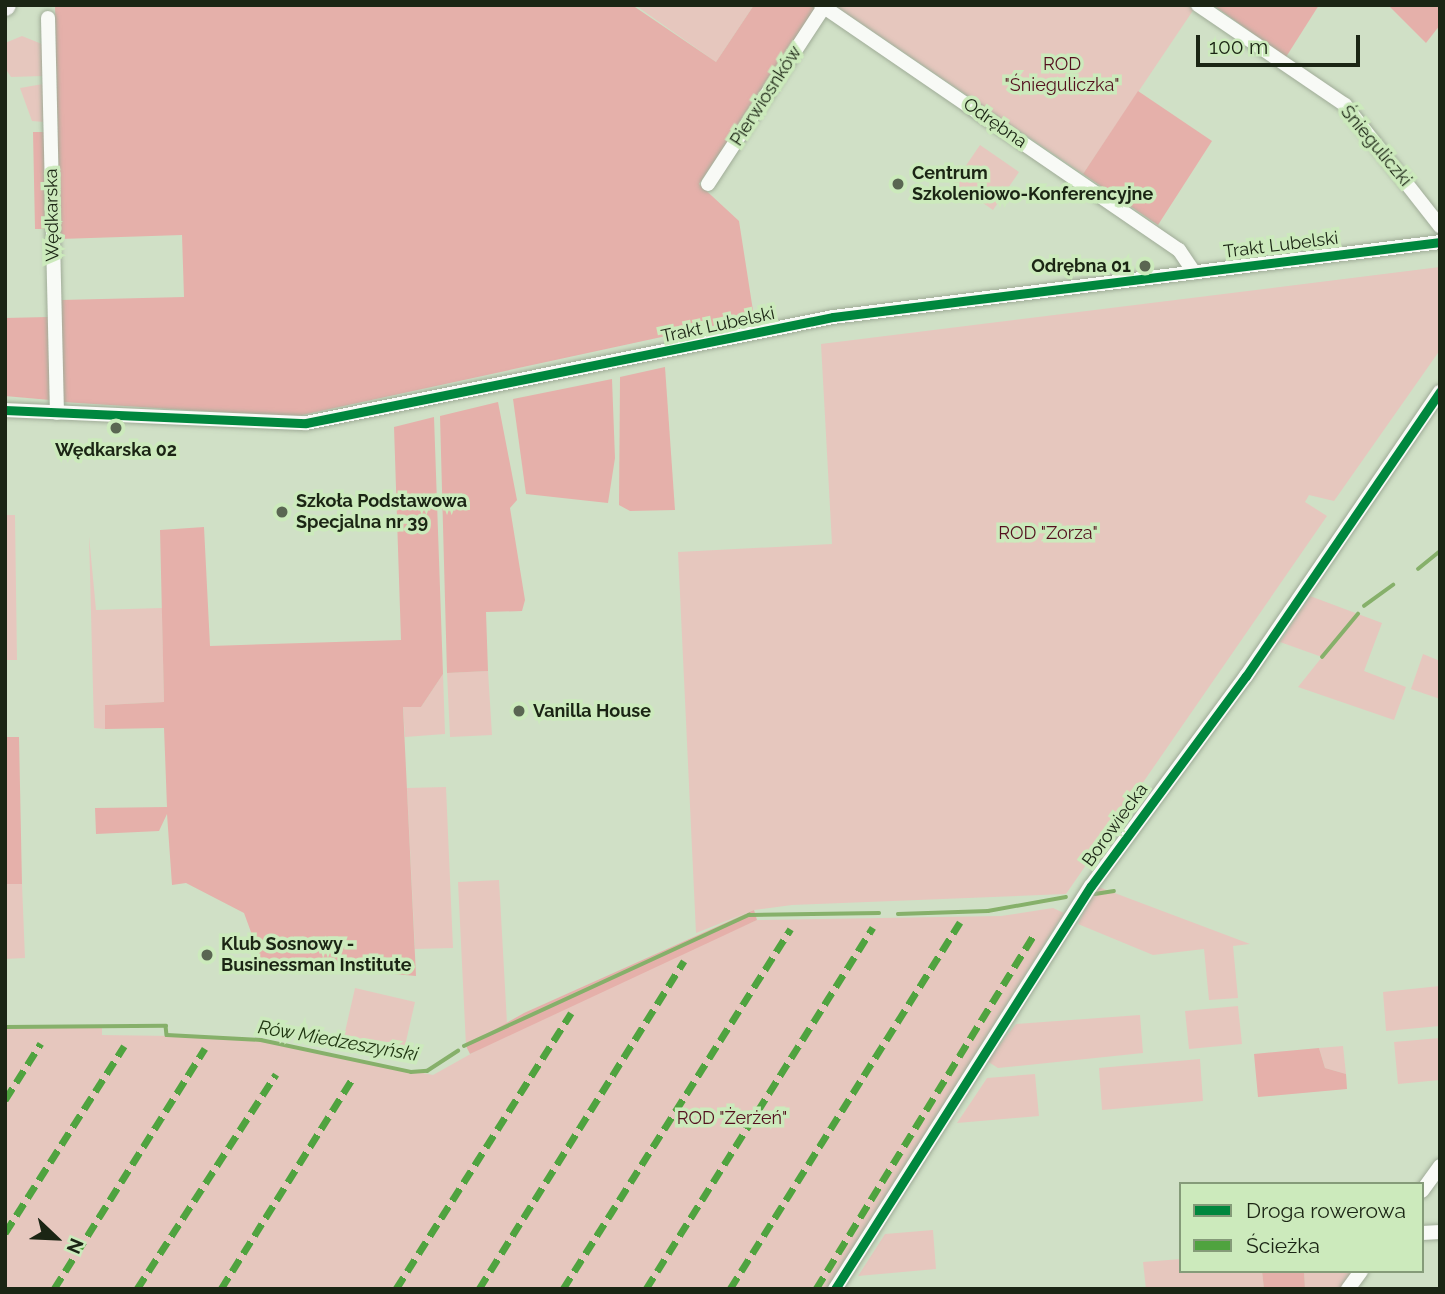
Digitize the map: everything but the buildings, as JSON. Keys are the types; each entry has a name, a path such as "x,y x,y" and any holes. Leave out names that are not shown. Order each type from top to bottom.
{"street":[{"name":"Śnieguliczki","path":"1198,5 1345,105 1440,226"},
{"name":"Pierwiosnków","path":"708,184 823,6"},
{"name":"Odrębna","path":"823,6 1179,250 1194,272"},
{"name":"Wędkarska","path":"48,18 57,413"},
{"name":"Trakt Lubelski","path":"5,410 306,423 833,317 1440,242"},
{"name":"Borowiecka","path":"835,1289 1091,886 1246,676 1440,393"},
{"path":"1424,1188 1440,1166"},
{"path":"1348,1289 1360,1273"}],"green space":[{"path":"635,5 754,5 716,62"},
{"name":"ROD \"Śnieguliczka\"","path":"834,5 1188,5 1194,9 1083,174"},
{"path":"22,36 42,44 43,76 11,77 5,68 5,43"},
{"path":"43,84 44,122 32,121 20,88"},
{"path":"980,145 1019,172 993,210 954,183"},
{"name":"ROD \"Zorza\"","path":"1440,267 1440,350 1334,501 1309,495 1305,502 1327,516 1066,894 792,905 754,910 696,933 678,552 832,544 821,344"},
{"path":"5,515 15,515 17,660 5,660"},
{"path":"89,536 96,610 162,608 164,702 105,705 105,729 94,728"},
{"path":"1310,596 1382,623 1364,671 1406,687 1394,720 1298,687 1322,657 1280,642"},
{"path":"1423,654 1440,661 1440,699 1411,689"},
{"path":"488,671 492,735 450,737 447,673"},
{"path":"443,674 445,734 405,737 403,706 421,707"},
{"path":"446,787 453,948 415,949 407,788"},
{"path":"499,880 507,1023 466,1046 458,882"},
{"path":"5,884 22,884 25,958 5,959"},
{"path":"1096,886 1250,944 1233,946 1238,998 1209,1000 1204,949 1153,955 1078,924"},
{"name":"ROD \"Żerżeń\"","path":"1053,908 1064,913 828,1289 5,1289 5,1027 102,1026 102,1035 243,1037 433,1075 526,1023 757,920 1001,916"},
{"path":"1440,986 1440,1026 1386,1031 1383,992"},
{"path":"355,988 415,1002 402,1059 342,1045"},
{"path":"1238,1006 1242,1044 1189,1049 1185,1011"},
{"path":"1140,1015 1143,1053 998,1068 987,1061 1016,1024"},
{"path":"1440,1038 1440,1080 1398,1084 1394,1042"},
{"path":"1343,1046 1346,1074 1325,1068 1319,1048"},
{"path":"1200,1059 1203,1101 1102,1110 1099,1068"},
{"path":"1035,1074 1039,1116 957,1123 987,1078"},
{"path":"933,1230 936,1269 858,1276 885,1234"},
{"path":"1179,1259 1179,1273 1262,1273 1264,1289 1146,1289 1143,1262"},
{"path":"1304,1273 1355,1273 1343,1289 1305,1289"}],"shaded area":[{"path":"55,5 632,5 716,62 754,5 811,5 816,9 699,184 739,221 754,317 293,417 63,402 61,300 184,297 182,235 60,239"},
{"path":"1213,5 1319,5 1286,57"},
{"path":"1388,5 1440,5 1440,25 1426,43"},
{"path":"1138,91 1212,141 1158,225 1083,174"},
{"path":"33,132 44,132 46,229 35,229"},
{"path":"48,317 50,400 5,396 5,318"},
{"path":"665,367 675,510 630,511 619,505 620,377"},
{"path":"612,379 615,458 608,503 526,494 513,399"},
{"path":"498,402 517,500 510,508 525,600 522,611 486,612 488,671 447,673 440,416"},
{"path":"434,417 443,674 421,707 403,707 416,976 262,962 244,913 186,883 172,885 167,814 159,831 96,834 95,808 167,807 164,728 105,729 105,705 164,702 160,530 204,527 210,646 401,640 394,427"},
{"path":"5,737 19,737 22,884 5,884"},
{"path":"754,910 757,920 470,1054 466,1046 524,1013"},
{"path":"1319,1048 1325,1068 1346,1074 1347,1089 1258,1097 1254,1054"},
{"path":"1262,1273 1304,1273 1305,1289 1264,1289"}],"waterway":[{"name":"Rów Miedzeszyński","path":"1418,569 1440,551"},
{"name":"Rów Miedzeszyński","path":"1364,606 1393,585"},
{"name":"Rów Miedzeszyński","path":"1322,657 1358,614"},
{"name":"Rów Miedzeszyński","path":"1095,894 1114,891"},
{"name":"Rów Miedzeszyński","path":"898,914 988,911 1066,897"},
{"name":"Rów Miedzeszyński","path":"464,1046 749,915 879,913"},
{"name":"Rów Miedzeszyński","path":"5,1027 166,1026 167,1035 261,1040 411,1072 427,1071 458,1051"}],"marked path":[{"path":"730,1289 960,922"},
{"path":"646,1289 873,927"},
{"path":"563,1289 791,929"},
{"path":"816,1289 1034,934"},
{"path":"479,1289 684,961"},
{"path":"396,1289 571,1013"},
{"path":"5,1100 41,1043"},
{"path":"5,1233 124,1046"},
{"path":"54,1289 205,1048"},
{"path":"137,1289 276,1074"},
{"path":"221,1289 352,1079"}],"cycle path":[{"path":"5,410 306,423 833,317 1440,242"},
{"path":"835,1289 1091,886 1246,676 1440,392"}],"place":[{"name":"Centrum Szkoleniowo-Konferencyjne","path":"898,184"},
{"name":"Odrębna 01","path":"1145,266"},
{"name":"Wędkarska 02","path":"116,428"},
{"name":"Szkoła Podstawowa Specjalna nr 39","path":"282,512"},
{"name":"Vanilla House","path":"519,711"},
{"name":"Klub Sosnowy - Businessman Institute","path":"207,955"}]}
